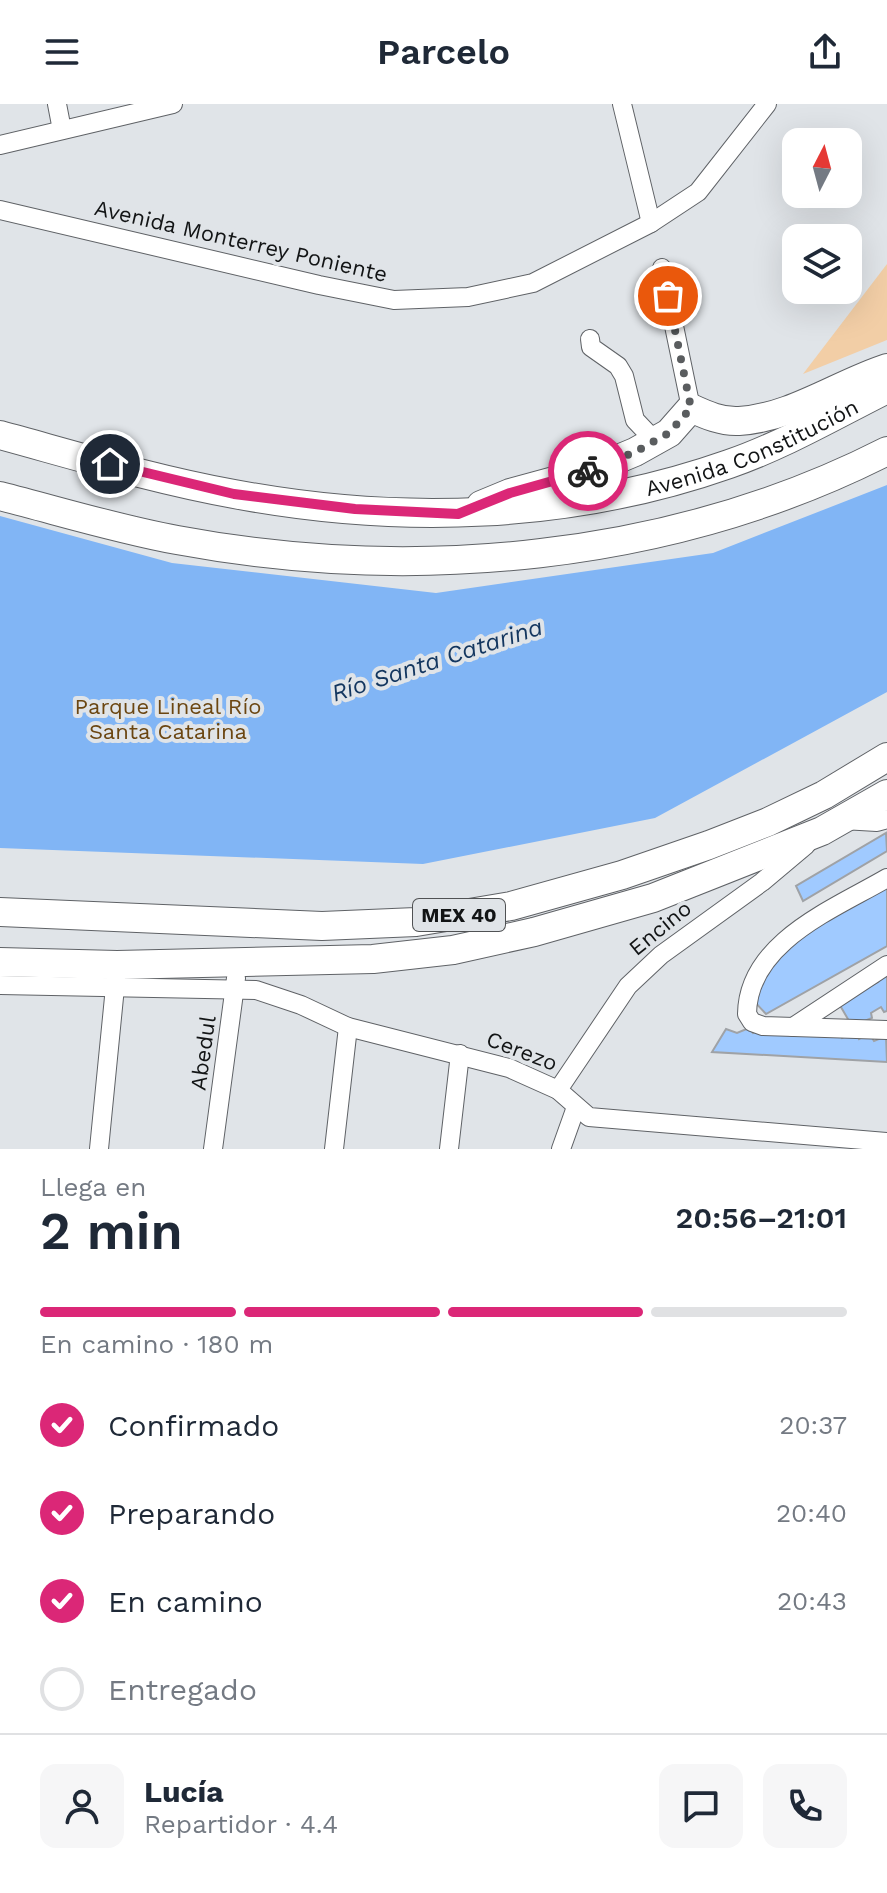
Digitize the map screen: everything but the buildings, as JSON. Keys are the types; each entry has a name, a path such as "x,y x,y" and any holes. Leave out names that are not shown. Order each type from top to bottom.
{"highway":[{"path":"458,514 510,493 587,472 635,452 669,433 691,408 715,418 737,422 765,417 887,368"},
{"name":"Avenida Constitución","path":"2,437 234,494 355,509 458,514 521,511 573,503 688,477 778,444 887,389"},
{"path":"0,496 175,540 271,554 345,561 455,560 566,550 674,528 780,496 887,451"},
{"name":"MEX 40","path":"0,912 322,926 416,922 497,908 622,875 709,845 768,822 824,795 887,757"},
{"name":"MEX 40","path":"0,962 116,975 237,976 416,955 492,942 653,898 831,826 887,794"}],"street":[{"path":"57,104 62,130"},
{"path":"0,145 173,104"},
{"path":"622,104 651,223"},
{"name":"Avenida Monterrey Poniente","path":"0,210 394,300 468,297 533,283 651,223 698,192 767,104"},
{"path":"662,268 691,408"},
{"path":"590,339 591,347 618,366 624,376 635,420 655,441"},
{"path":"831,826 887,819"},
{"name":"Encino","path":"558,1090 628,986 661,955 762,882 831,826"},
{"path":"882,1027 763,1026 752,1022 747,1014 749,995 763,965 778,944 887,878"},
{"path":"793,1027 887,965"},
{"path":"0,985 116,975 99,1149"},
{"name":"Cerezo","path":"237,976 256,990 273,994 348,1027 509,1068 558,1090 589,1117 606,1121 887,1142"},
{"name":"Abedul","path":"213,1149 237,976"},
{"path":"334,1149 348,1027"},
{"path":"449,1149 460,1054"},
{"path":"561,1149 576,1107"}],"shaded area":[{"path":"887,264 887,340 803,374 856,304 862,304 862,297"}],"water":[{"name":"Río Santa Catarina","path":"887,485 887,692 655,818 423,864 0,848 0,516 172,563 436,593 713,553"}],"way so far":[{"path":"588,471 635,452 669,433 691,408 668,296"}],"route":[{"path":"110,464 234,494 355,509 458,514 510,493 588,471"}],"park label":[{"name":"Parque Lineal Río Santa Catarina","path":"168,718"}]}
